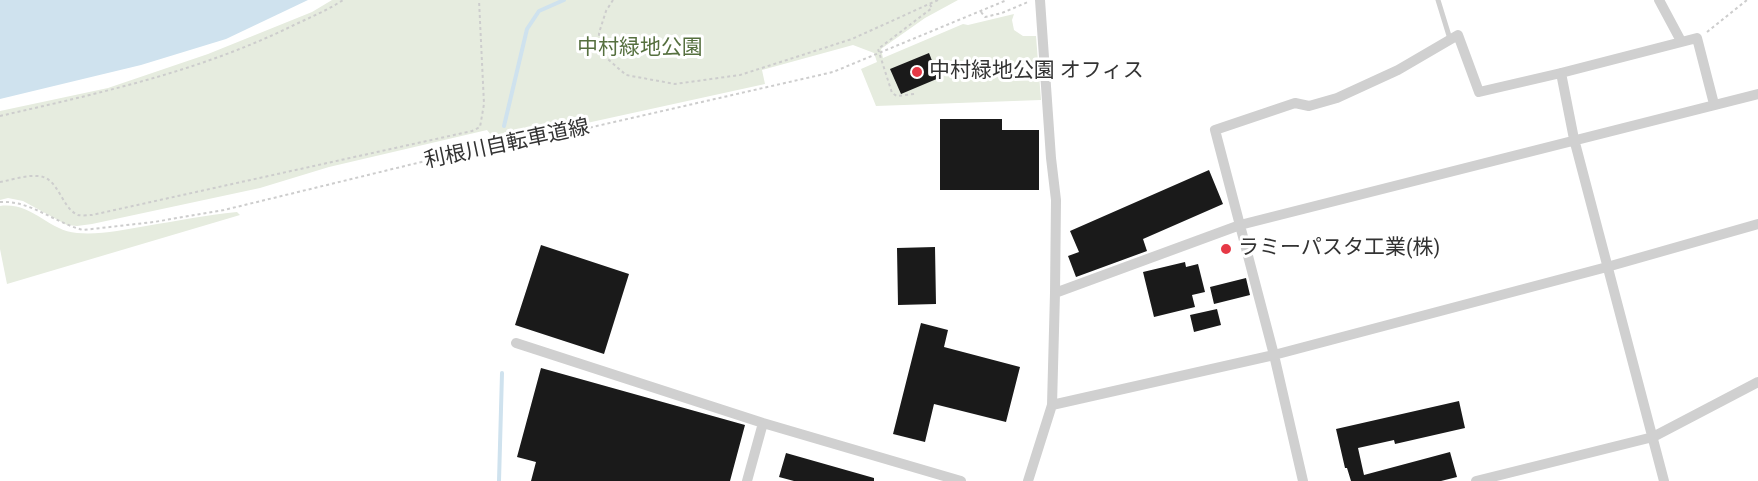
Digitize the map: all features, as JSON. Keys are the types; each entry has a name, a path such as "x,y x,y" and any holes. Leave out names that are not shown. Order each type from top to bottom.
{"street":[{"path":"1028,481 1052,405 1055,293 1056,200 1040,0"},
{"path":"1659,0 1681,41"},
{"path":"1304,481 1215,130 1294,103 1308,106 1336,98 1398,70 1458,35 1479,92 1681,41 1698,39 1714,104"},
{"path":"1561,73 1574,139 1664,481"},
{"path":"1055,293 1239,225 1758,94"},
{"path":"1052,405 1274,356 1758,224"},
{"path":"516,343 763,423 961,481"},
{"path":"1480,481 1653,436 1758,382"},
{"path":"747,481 763,423"}],"lane":[{"path":"1438,0 1450,39"}],"path":[{"path":"0,116 114,90 206,62 269,38 343,0"},
{"path":"0,183 40,175 51,181 71,210 79,215 92,215 480,127 484,104 479,0"},
{"path":"613,0 606,11 598,33 598,45 602,54 626,75 675,84 740,75 852,39 938,0"},
{"name":"利根川自転車道線","path":"0,202 25,206 73,228 83,230 225,210 469,151 710,102 833,72 1007,0"},
{"path":"981,12 985,17 1002,13 1033,0"},
{"path":"1698,39 1747,0"},
{"path":"914,94 897,96 892,93 878,49 932,8 929,3"}],"green space":[{"name":"中村緑地公園","path":"332,0 958,0 925,18 881,49 883,58 963,24 968,25 1014,14 1012,20 1014,30 1023,36 1036,36 1041,100 876,106 861,69 877,62 874,53 853,45 762,70 765,84 564,128 495,140 487,130 329,167 260,188 92,224 67,225 23,201 8,198 0,200 0,111 108,88 208,54 312,12"},
{"path":"0,206 22,208 57,227 77,233 112,232 225,213 237,212 240,215 7,284 0,249"}],"water":[{"path":"0,0 308,0 226,39 141,65 0,99"}],"building":[{"path":"929,53 939,78 901,94 890,69"},
{"path":"940,119 1002,119 1002,130 1039,130 1039,190 940,190"},
{"path":"1209,170 1223,204 1143,239 1147,251 1076,277 1068,256 1079,252 1070,231"},
{"path":"541,245 629,274 604,354 515,325"},
{"path":"935,247 936,304 898,305 897,248"},
{"path":"1185,262 1186,267 1198,264 1205,292 1192,295 1195,307 1154,317 1143,272"},
{"path":"1246,278 1250,295 1214,304 1210,287"},
{"path":"1217,309 1221,325 1194,332 1190,315"},
{"path":"921,323 948,330 944,347 1020,367 1006,422 934,404 925,442 893,434"},
{"path":"541,368 745,425 730,481 531,481 536,462 517,457"},
{"path":"1459,401 1465,428 1395,444 1394,440 1358,448 1364,475 1450,452 1457,477 1441,481 1351,481 1347,468 1345,468 1336,429"},
{"path":"786,453 874,478 874,481 794,481 779,477"}],"waterway":[{"path":"504,126 527,29 539,11 564,0"},
{"path":"499,481 502,373"}],"place":[{"name":"中村緑地公園 オフィス","path":"917,72"},
{"name":"ラミーパスタ工業(株)","path":"1226,249"}]}
